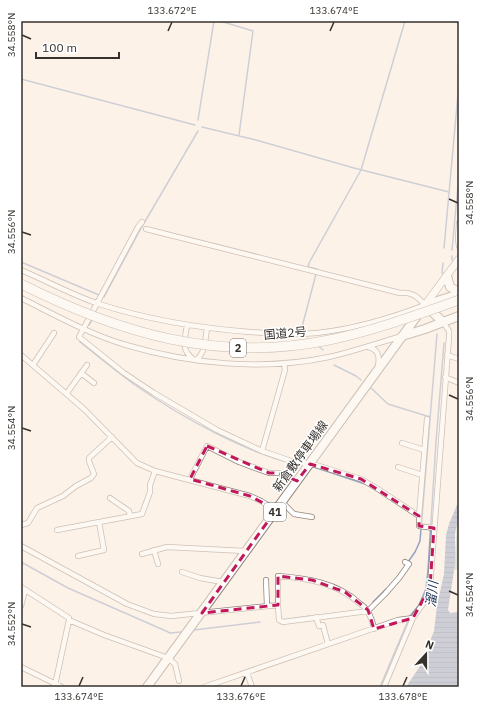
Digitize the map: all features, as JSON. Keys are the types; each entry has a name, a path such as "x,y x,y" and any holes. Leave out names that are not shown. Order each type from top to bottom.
{"highway":[{"name":"国道2号","path":"21,284 88,315 143,334 189,343 236,348 288,346 328,340 371,330 459,300"}],"main road":[{"path":"447,276 450,287 459,293"},
{"path":"443,322 425,305 459,293"},
{"name":"新倉敷停車場線","path":"147,687 425,305"},
{"path":"402,336 459,316"}],"street":[{"path":"142,222 79,337 124,373 160,397 217,430 262,451 291,462 310,464 370,483 419,518"},
{"path":"459,223 459,246"},
{"path":"146,229 400,293 408,292 416,295 425,305"},
{"path":"22,271 97,303 144,318 207,328 283,334 317,333 358,325 425,305 459,259"},
{"path":"21,298 84,329 126,345 194,360 235,363 284,363 329,357 402,336"},
{"path":"384,687 413,618 425,601 430,587 427,527 447,355 448,331 443,322"},
{"path":"187,325 184,350 186,354 194,360"},
{"path":"194,360 201,356 204,351 207,328"},
{"path":"33,365 54,333"},
{"path":"366,347 370,347 379,354 380,359 377,369"},
{"path":"21,355 67,393 137,463 156,470 250,496 276,510"},
{"path":"447,355 459,359"},
{"path":"262,451 286,370 284,363"},
{"path":"67,393 87,365"},
{"path":"81,373 94,382"},
{"path":"445,377 459,383"},
{"path":"427,419 419,526 427,527"},
{"path":"21,526 28,523 37,508 63,496 69,490 90,478 94,474 89,458 112,437"},
{"path":"402,443 424,450"},
{"path":"190,479 207,446 239,462 269,473 279,473 297,481"},
{"path":"398,467 422,475"},
{"path":"57,530 142,514 156,470"},
{"path":"110,498 129,511 130,516"},
{"path":"282,502 294,514 312,518"},
{"path":"78,556 104,550 98,522"},
{"path":"21,546 127,604 154,614 171,616 278,605"},
{"path":"142,554 167,547 245,551"},
{"path":"154,550 158,564"},
{"path":"374,629 367,610 345,592 312,580 278,576 279,620 283,622 367,610 385,594 399,578 406,563"},
{"path":"182,572 200,578 223,582"},
{"path":"266,580 267,606"},
{"path":"21,606 23,588 69,618 69,620 104,635 168,658 174,664 179,681"},
{"path":"316,617 319,626 323,625 328,644"},
{"path":"204,687 398,620 413,618"},
{"path":"54,686 69,620"},
{"path":"21,667 54,686 62,687"},
{"path":"247,673 252,687"}],"highlighted area":[{"path":"207,446 269,473 279,473 297,481 310,464 361,479 419,516 419,526 434,528 430,587 413,618 374,629 368,610 345,592 312,580 278,576 278,605 202,613 276,510 250,496 190,479"}],"green space":[{"path":"459,518 459,569 454,570 457,523"}],"water":[{"path":"459,500 459,518 455,533 455,564 448,610 450,613 459,612 459,687 406,687 420,666 434,631 437,605 444,574 446,535"}],"waterway":[{"path":"198,120 214,21"},
{"path":"220,21 253,31 239,135"},
{"path":"317,270 308,267 309,263 361,170 405,21"},
{"path":"451,21 459,23"},
{"path":"444,248 458,94 459,50"},
{"path":"21,79 195,125"},
{"path":"202,127 449,192"},
{"path":"103,296 104,297 140,230 198,131"},
{"path":"452,250 459,175"},
{"path":"21,262 99,295"},
{"path":"442,273 443,263"},
{"path":"302,327 316,274"},
{"path":"89,325 92,320"},
{"path":"408,562 420,541 437,334"},
{"path":"81,341 80,342 116,371 175,411 237,443 258,452 299,465"},
{"name":"溜川","path":"380,687 410,616 419,605 426,589 444,343"},
{"path":"317,345 323,350"},
{"path":"334,365 361,380"},
{"path":"371,388 388,404 430,417"},
{"path":"314,467 365,484"},
{"path":"21,562 68,588 170,633 181,632"},
{"path":"373,602 386,589"},
{"path":"283,620 310,616"},
{"path":"194,630 260,622"}]}
